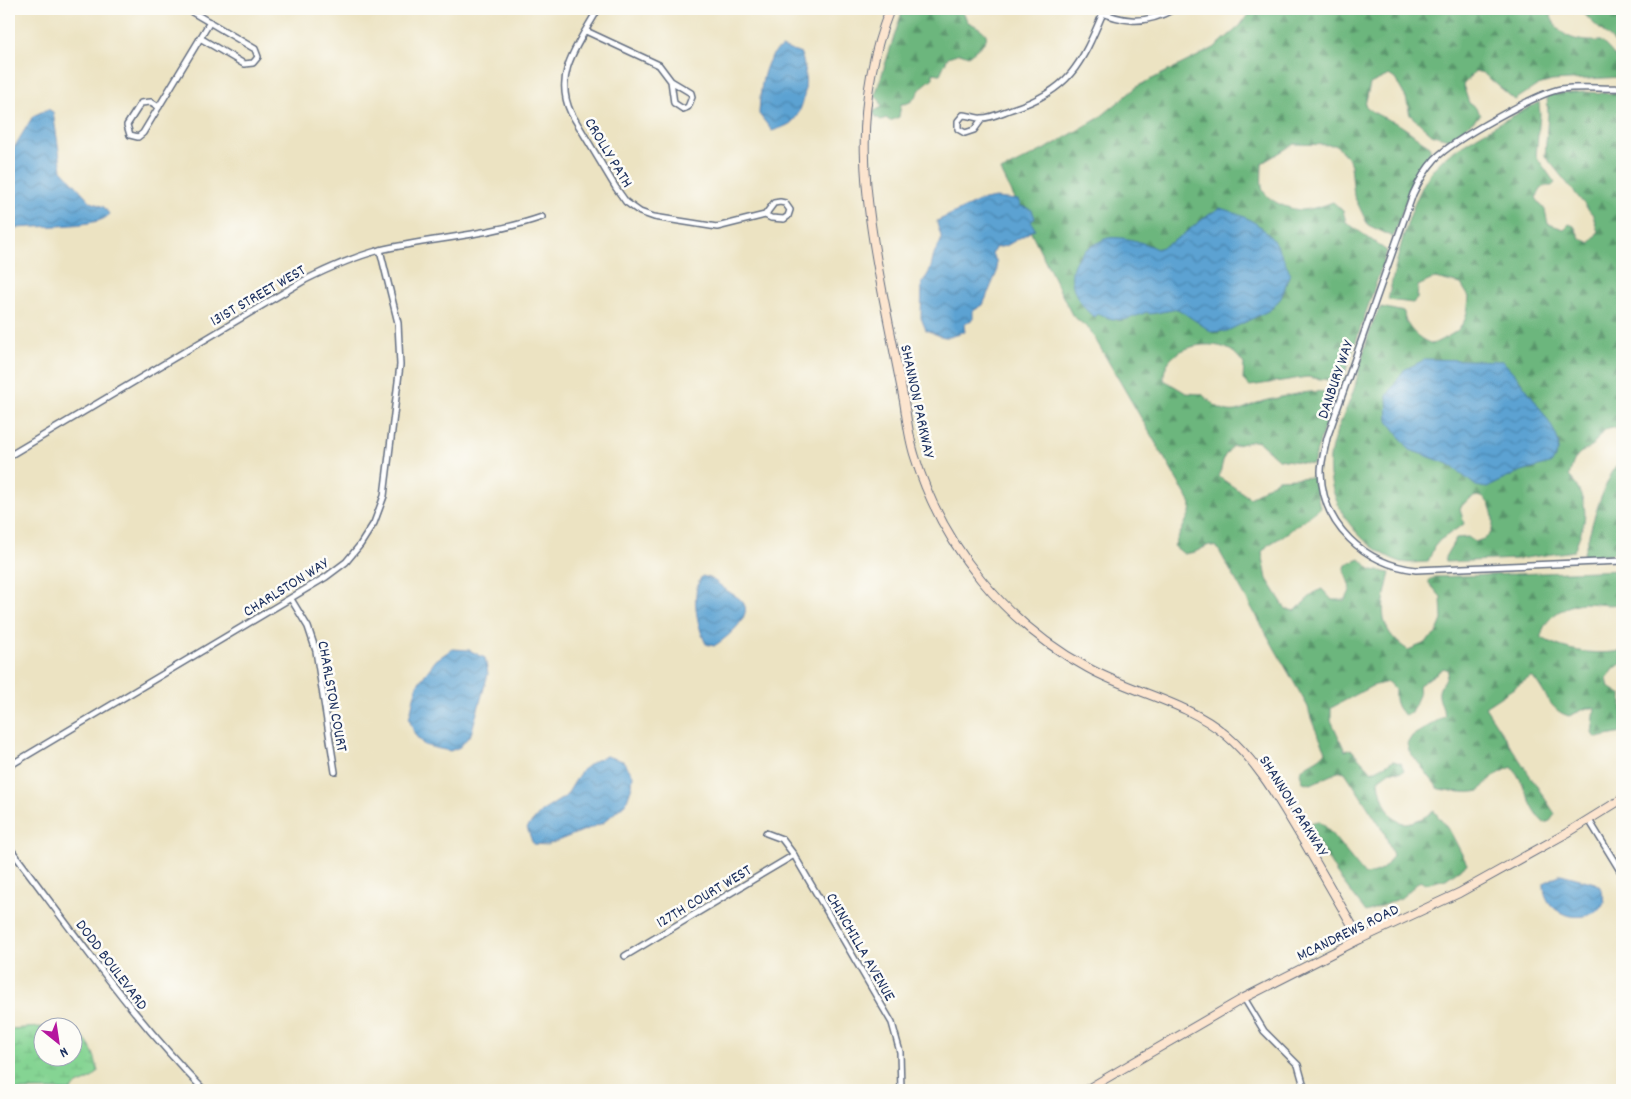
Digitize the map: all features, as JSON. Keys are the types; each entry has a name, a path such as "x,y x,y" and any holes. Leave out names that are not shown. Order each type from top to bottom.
{"street":[{"path":"187,9 255,49 258,54 256,61 250,65 244,64 200,38"},
{"name":"CROLLY PATH","path":"598,9 566,66 565,98 571,113 626,202 640,212 654,217 711,227 730,225 765,215 784,219 788,216 790,210 784,203 774,203 765,215"},
{"name":"SHANNON PARKWAY","path":"890,9 872,71 865,122 864,174 868,218 914,455 931,501 954,544 983,584 1018,619 1052,646 1088,669 1173,703 1200,717 1224,734 1248,756 1273,789 1360,939"},
{"path":"1092,9 1123,20 1155,19 1174,9"},
{"path":"982,118 971,132 965,133 958,129 958,121 963,115 982,118 1036,101 1061,84 1088,50 1103,13"},
{"path":"159,107 151,102 141,103 128,123 127,129 130,135 138,137 143,133 159,107 200,38 210,22"},
{"path":"586,31 659,65 672,81 690,93 691,103 688,107 683,109 674,103 672,81"},
{"name":"DANBURY WAY","path":"1622,88 1563,89 1545,93 1457,141 1436,158 1423,174 1413,194 1327,438 1321,472 1327,504 1345,536 1370,556 1398,568 1416,570 1622,561"},
{"name":"131ST STREET WEST","path":"9,456 305,280 340,263 380,250 507,228 542,217"},
{"name":"CHARLSTON WAY","path":"9,766 326,577 350,558 360,545 374,523 384,496 400,366 398,323 380,250"},
{"name":"CHARLSTON COURT","path":"291,599 308,627 316,651 335,772"},
{"name":"MCANDREWS ROAD","path":"1086,1090 1244,998 1360,939 1459,893 1589,820 1622,799"},
{"path":"1589,820 1622,874"},
{"name":"CHINCHILLA AVENUE","path":"766,833 782,839 794,856 892,1023 900,1052 901,1090"},
{"name":"DODD BOULEVARD","path":"9,847 136,1014 175,1061 204,1090"},
{"name":"127TH COURT WEST","path":"625,956 794,856"},
{"path":"1244,998 1264,1031 1298,1066 1305,1090"}],"green space":[{"path":"903,9 961,9 968,22 983,31 986,34 986,38 981,46 968,56 960,53 948,57 940,74 933,73 933,78 923,86 912,101 901,104 899,117 890,121 886,118 881,120 873,112 882,107 880,101 875,96"},
{"path":"1259,9 1553,9 1551,17 1565,35 1578,40 1601,41 1615,57 1622,72 1622,77 1552,81 1538,85 1515,100 1483,73 1475,71 1463,85 1469,103 1481,115 1449,139 1433,135 1410,115 1406,98 1395,79 1389,75 1370,84 1365,105 1377,114 1400,125 1430,146 1430,152 1411,187 1393,237 1368,225 1354,196 1351,165 1348,158 1336,145 1294,144 1262,163 1262,187 1267,196 1272,200 1291,208 1302,210 1333,202 1343,211 1346,222 1387,251 1342,382 1307,377 1250,386 1243,380 1244,364 1236,354 1220,346 1209,345 1187,348 1177,353 1165,369 1164,380 1186,393 1202,394 1217,407 1228,411 1239,410 1257,403 1308,392 1318,391 1334,394 1313,464 1278,459 1259,442 1253,441 1232,446 1224,457 1219,477 1250,498 1278,479 1314,477 1320,508 1268,545 1262,552 1267,579 1286,609 1295,611 1315,592 1322,589 1332,600 1345,600 1350,589 1344,571 1346,565 1360,559 1372,570 1390,573 1383,607 1386,625 1397,642 1408,650 1423,644 1436,634 1442,620 1441,597 1428,582 1435,577 1622,570 1622,603 1608,605 1583,603 1569,606 1550,619 1542,631 1542,638 1551,643 1581,651 1601,653 1622,651 1622,663 1614,669 1607,679 1609,687 1622,695 1622,733 1597,738 1592,734 1595,708 1587,708 1569,716 1562,713 1552,705 1532,676 1485,707 1555,814 1550,821 1544,823 1534,810 1521,781 1512,767 1494,776 1480,791 1444,790 1439,789 1409,751 1407,744 1412,736 1445,716 1439,698 1439,691 1448,670 1444,668 1418,686 1419,695 1411,713 1405,715 1395,701 1395,690 1388,682 1372,686 1331,708 1331,720 1345,751 1351,749 1372,772 1393,761 1401,763 1404,770 1402,772 1390,771 1379,779 1383,799 1394,818 1399,822 1409,823 1434,811 1451,833 1467,864 1446,879 1425,884 1420,881 1401,898 1366,912 1337,874 1311,830 1310,823 1318,821 1325,826 1365,875 1382,869 1393,855 1384,832 1345,772 1340,771 1311,784 1303,782 1300,773 1302,769 1320,758 1326,751 1313,724 1308,707 1217,547 1209,545 1195,552 1184,554 1174,546 1190,513 1191,504 1090,330 1072,315 1001,171 1049,147 1099,118 1138,86 1214,48 1240,26 1246,17"},
{"path":"1580,9 1622,9 1622,51 1590,20"},
{"path":"1584,92 1622,94 1622,434 1613,427 1608,428 1590,448 1577,456 1574,462 1569,476 1582,498 1585,513 1583,527 1574,551 1517,559 1446,562 1445,557 1456,538 1468,537 1475,542 1486,538 1492,529 1492,513 1489,505 1478,496 1470,499 1460,508 1464,524 1440,540 1434,547 1428,562 1401,562 1371,546 1348,521 1339,507 1333,491 1330,457 1337,430 1355,386 1369,333 1381,307 1404,312 1410,328 1418,336 1433,344 1456,331 1464,322 1469,297 1461,284 1435,278 1418,286 1417,299 1413,303 1388,300 1405,231 1418,195 1435,167 1444,158 1484,132 1539,102 1540,115 1536,156 1555,183 1552,186 1543,186 1536,198 1545,210 1548,224 1564,229 1569,224 1574,226 1580,238 1590,243 1598,232 1593,215 1545,156 1548,114 1547,95"},
{"path":"1622,457 1622,553 1583,556 1603,492"},
{"path":"32,1028 32,1066 82,1066 82,1036 95,1059 98,1072 91,1079 71,1090 9,1090 9,1029"}],"water":[{"path":"782,47 801,54 805,71 805,90 797,116 791,123 772,131 759,114 760,96 766,67 775,52"},
{"path":"48,109 53,112 62,170 91,202 104,207 109,214 104,219 80,224 9,229 9,156 33,116"},
{"path":"995,198 1018,200 1021,206 1032,210 1035,218 1031,222 1035,229 1006,246 995,248 992,254 996,260 997,272 983,305 973,311 973,319 964,325 965,332 947,337 926,330 921,318 922,282 929,272 934,254 941,241 937,221 979,201"},
{"path":"1220,208 1246,218 1264,230 1284,259 1290,273 1281,298 1270,310 1227,331 1212,332 1178,309 1150,314 1147,312 1127,319 1117,320 1097,314 1094,317 1085,309 1074,290 1072,280 1072,270 1076,260 1083,252 1108,238 1133,240 1157,249 1174,241"},
{"path":"1426,359 1502,361 1534,399 1555,434 1558,447 1552,463 1515,474 1487,488 1476,486 1449,464 1410,450 1388,421 1387,396 1404,370"},
{"path":"702,576 712,579 738,597 744,604 744,616 741,622 714,646 706,644 696,610 696,591"},
{"path":"452,649 469,650 485,658 488,674 471,734 460,747 450,751 424,745 415,735 409,719 417,685 436,660"},
{"path":"606,756 623,761 633,775 632,786 626,803 603,823 547,845 533,844 527,828 541,812 566,796 581,771 594,761"},
{"path":"1561,874 1595,883 1600,887 1605,901 1602,907 1584,916 1564,914 1556,909 1549,903 1545,894 1544,883"}]}
